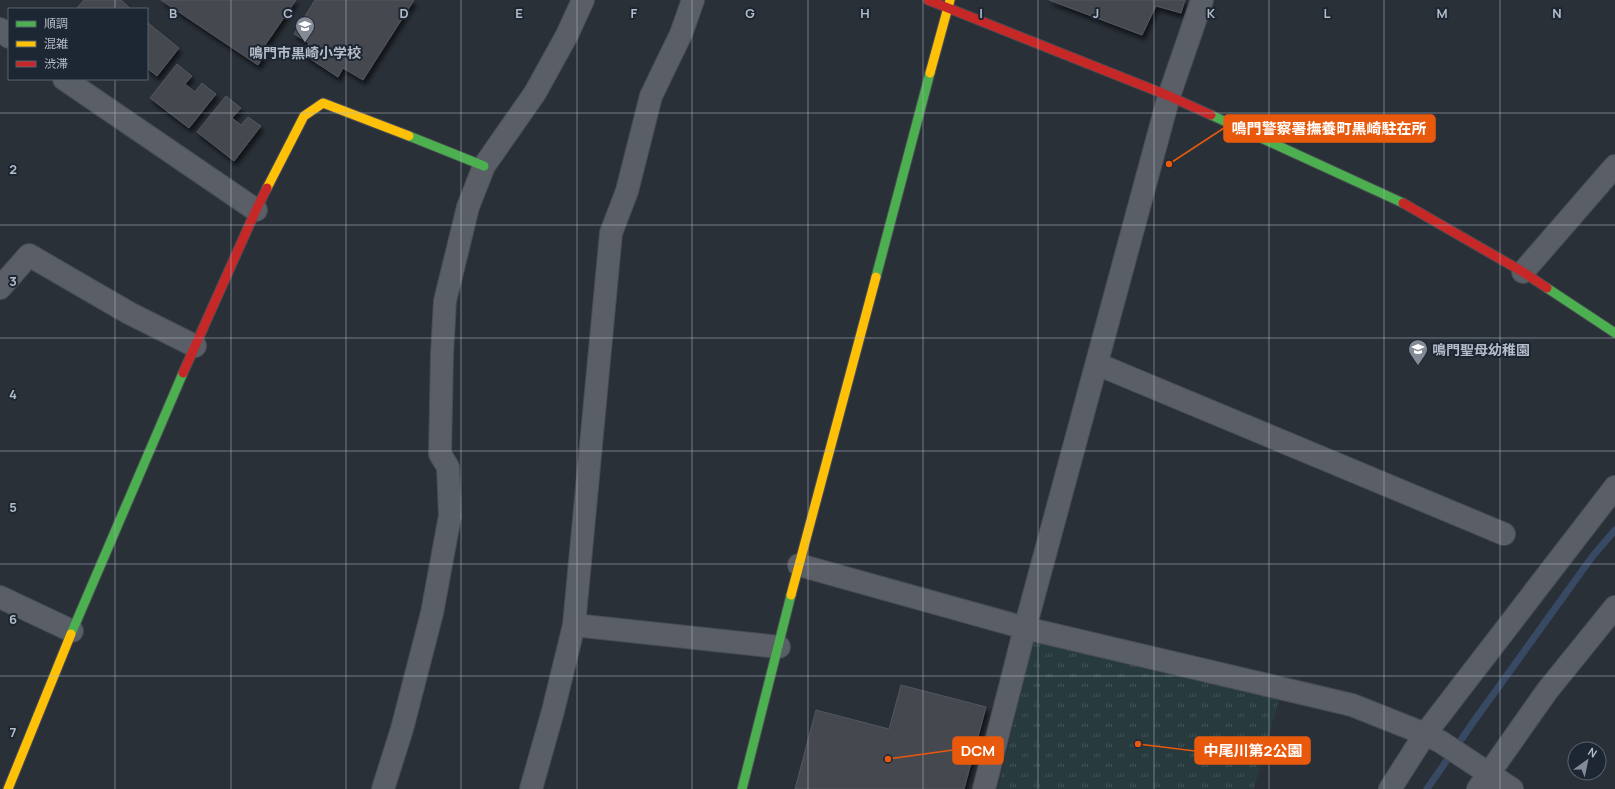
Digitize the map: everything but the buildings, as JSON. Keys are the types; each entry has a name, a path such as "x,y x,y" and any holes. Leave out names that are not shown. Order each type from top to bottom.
{"street":[{"path":"383,789 402,729 432,613 450,516 448,467 440,454 442,354 445,301 468,207 484,166 535,93 567,35 583,0"},
{"path":"530,789 553,711 574,625 611,233 627,191 651,96 682,34 693,0"},
{"path":"928,0 949,4 1169,96 1404,203 1523,272 1615,333"},
{"path":"984,789 1025,628 1169,96 1202,0"},
{"path":"742,789 799,565 949,4"},
{"path":"0,29 8,36"},
{"path":"65,80 256,210"},
{"path":"8,789 72,631 195,346 256,210 304,116 323,103 380,124 484,166"},
{"path":"1523,272 1615,166"},
{"path":"0,288 29,255 129,313 195,346"},
{"path":"1097,364 1504,534"},
{"path":"1390,789 1433,738 1615,487"},
{"path":"799,565 1025,628 1352,705 1433,738 1479,775 1512,789"},
{"path":"0,597 72,631"},
{"path":"1479,775 1615,607"},
{"path":"574,625 779,647"}],"green space":[{"path":"1034,638 1279,699 1254,789 998,789"}],"waterway":[{"path":"1427,789 1592,557 1615,530"}],"traffic: fast":[{"path":"876,277 930,73"},
{"path":"1211,115 1403,203"},
{"path":"409,136 484,166"},
{"path":"1547,288 1615,333"},
{"path":"71,634 183,373"},
{"path":"742,789 791,595"}],"traffic: slow":[{"path":"930,73 950,0"},
{"path":"267,188 304,116 323,103 409,136"},
{"path":"791,595 876,277"},
{"path":"8,789 71,634"}],"traffic: jam":[{"path":"928,0 1169,96 1211,115"},
{"path":"183,373 267,188"},
{"path":"1403,203 1523,272 1547,288"}],"place":[{"name":"鳴門市黒崎小学校","path":"305,43"},
{"name":"鳴門警察署撫養町黒崎駐在所","path":"1169,164"},
{"name":"鳴門聖母幼稚園","path":"1418,366"},
{"name":"中尾川第2公園","path":"1138,744"},
{"name":"DCM","path":"888,759"}]}
